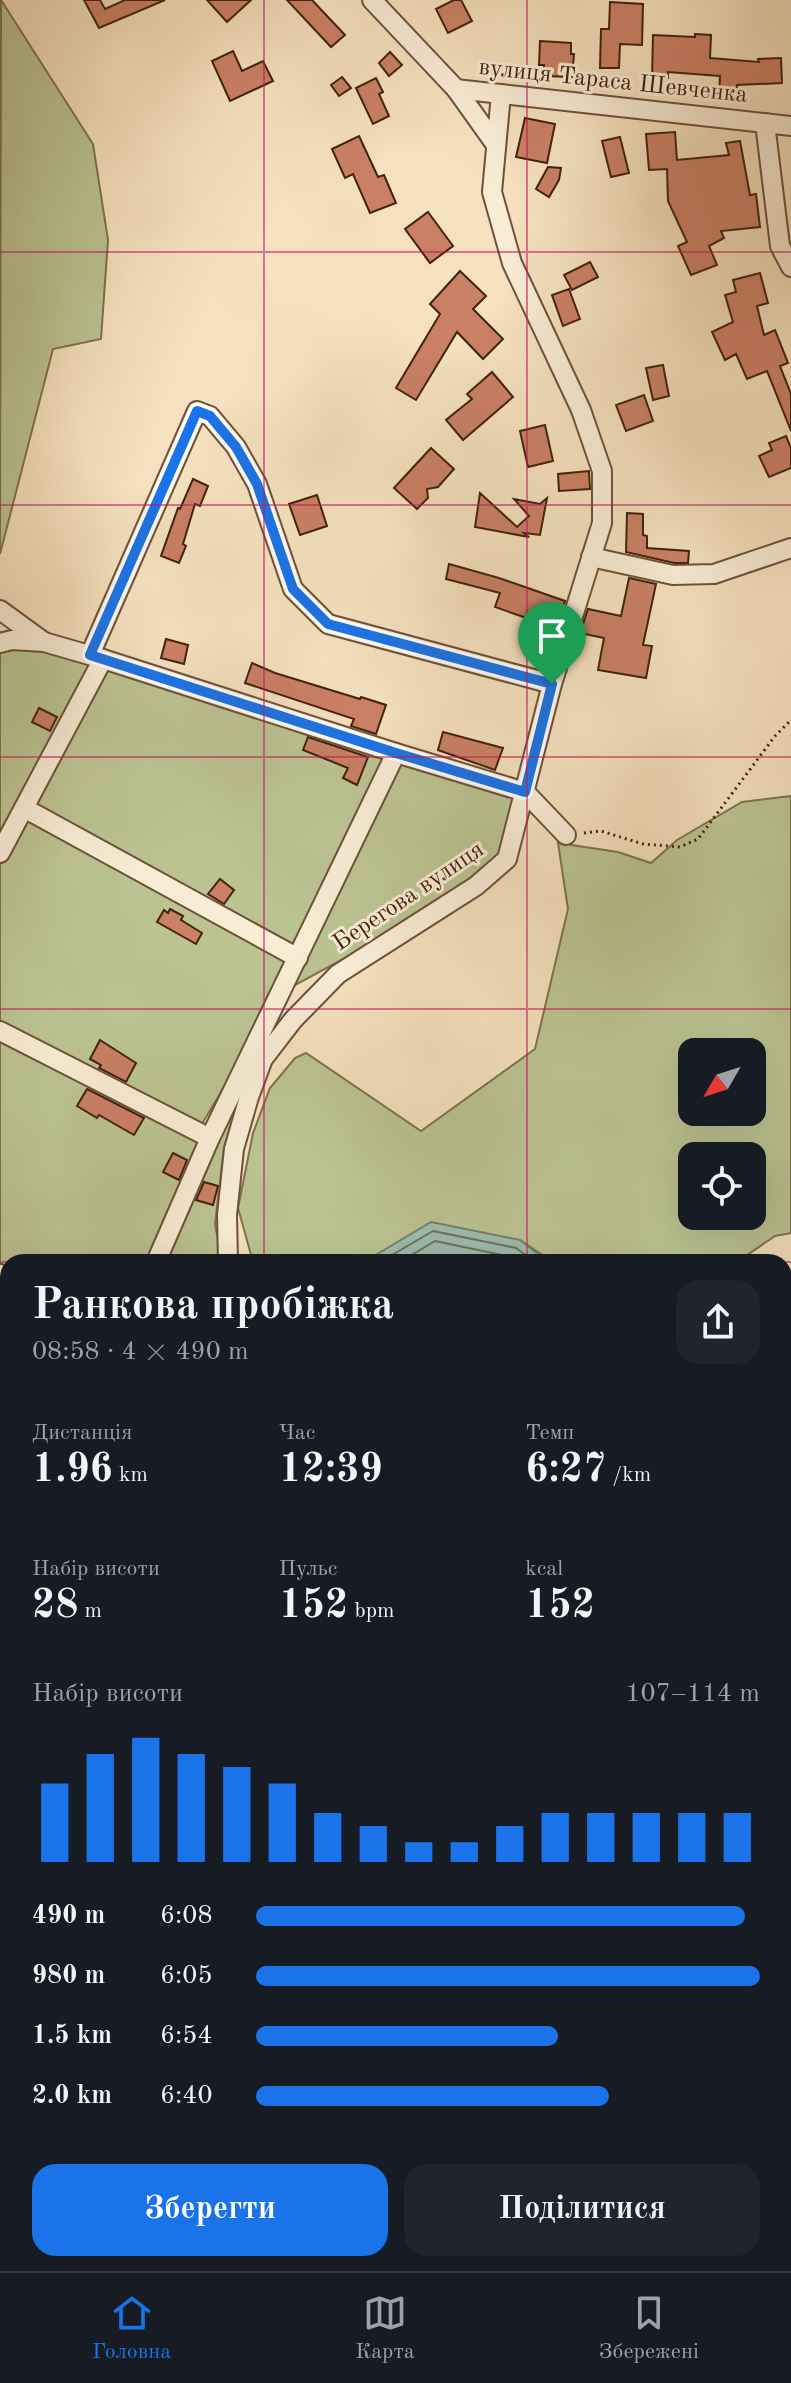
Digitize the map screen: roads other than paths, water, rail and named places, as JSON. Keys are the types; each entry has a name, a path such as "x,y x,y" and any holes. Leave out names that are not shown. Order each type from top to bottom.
{"street":[{"name":"вулиця Тараса Шевченка","path":"372,0 456,89 791,126"},
{"path":"456,89 496,145"},
{"name":"Берегова вулиця","path":"228,1254 227,1215 234,1149 263,1059 293,1020 338,974 476,886 507,859 552,684 602,523 602,471 581,410 512,263 492,192 501,94"},
{"path":"765,123 780,246 791,267"},
{"path":"0,853 97,657 197,411 210,416 236,447 257,484 293,589 328,624 552,684"},
{"path":"591,557 673,575 714,574 791,548"},
{"path":"0,610 44,642"},
{"path":"0,643 12,640 44,642 97,657 525,792 566,835"},
{"path":"159,1254 210,1138 396,753"},
{"path":"24,808 298,958"},
{"path":"0,1031 210,1138"}],"water":[{"path":"431,1222 520,1240 538,1254 377,1254"}]}
